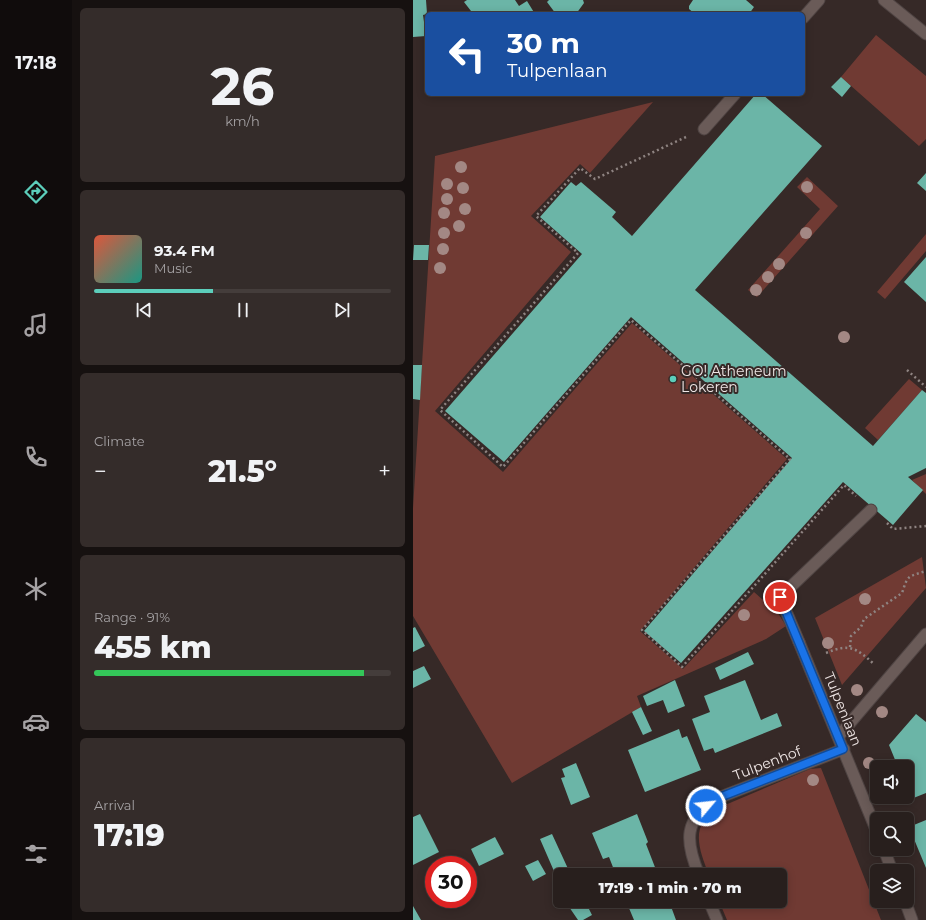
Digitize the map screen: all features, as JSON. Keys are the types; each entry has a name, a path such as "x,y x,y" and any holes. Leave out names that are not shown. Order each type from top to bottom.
{"street":[{"path":"805,16 819,0"},
{"path":"884,0 926,34"},
{"path":"703,129 733,96"},
{"name":"Tulpenlaan","path":"870,815 780,597 871,510"},
{"path":"839,737 926,634"},
{"name":"Tulpenhof","path":"697,868 689,845 689,835 695,817 706,806 718,798 843,749"},
{"path":"712,908 717,920"},
{"path":"908,908 912,920"}],"path":[{"path":"703,129 595,179 580,168 536,216 578,253 440,410 503,467 631,320 790,459 641,630 682,667 844,485 893,529 926,526"},
{"path":"907,370 926,387"},
{"path":"850,647 851,636 861,626 864,619 902,593 904,583 908,578 926,571"},
{"path":"807,661 836,649 850,647 859,650 889,678"}],"shaded area":[{"path":"876,35 926,76 926,139 919,146 841,77"},
{"path":"653,102 590,173 580,164 531,216 571,252 435,411 503,472 632,323 787,459 640,631 683,669 754,592 778,613 786,626 766,639 637,696 641,707 512,783 413,616 413,508 435,156"},
{"path":"807,177 838,206 757,297 748,290 820,209 797,187"},
{"path":"926,234 926,251 885,299 877,292"},
{"path":"909,379 922,390 878,440 865,428"},
{"path":"926,474 926,494 912,480"},
{"path":"922,557 926,588 842,685 815,618"},
{"path":"821,768 870,892 870,908 876,908 881,920 727,920 722,908 787,908 787,868 706,868 702,856 699,838 703,822 718,808 810,769"}],"building":[{"path":"413,0 426,0 427,12 423,15 425,36 413,37"},
{"path":"467,0 515,0 519,6 527,1 534,12 470,12 471,11 464,2"},
{"path":"549,0 583,0 584,3 577,12 554,12 547,2"},
{"path":"693,0 746,0 754,7 750,12 693,12 689,9 689,6"},
{"path":"841,77 851,86 842,97 831,87"},
{"path":"754,96 764,96 822,146 695,290 873,446 922,390 926,393 926,468 908,477 923,490 893,525 843,482 681,663 644,631 792,458 631,317 504,462 445,411 582,254 540,217 571,182 576,186 581,182 616,212 612,217 632,236"},
{"path":"926,173 926,191 917,183"},
{"path":"414,245 429,245 428,260 413,260"},
{"path":"926,257 926,302 904,282"},
{"path":"413,365 422,365 420,400 413,399"},
{"path":"415,627 425,646 413,652 413,628"},
{"path":"748,652 754,664 720,680 715,668"},
{"path":"424,666 431,679 413,688 413,671"},
{"path":"675,680 685,706 668,713 663,700 647,706 643,696"},
{"path":"745,680 761,720 777,713 782,726 715,753 713,748 704,751 692,719 710,712 704,696"},
{"path":"641,707 652,731 643,735 632,712"},
{"path":"916,714 926,722 926,793 914,798 914,760 895,760 889,745"},
{"path":"679,729 682,738 687,736 701,770 645,792 628,750"},
{"path":"576,763 590,797 571,805 561,778 565,777 562,769"},
{"path":"420,814 439,852 431,856 425,856 425,859 413,865 413,817"},
{"path":"637,814 648,842 646,844 655,868 613,868 609,857 603,859 592,833"},
{"path":"926,820 926,868 914,839 914,825"},
{"path":"552,834 568,868 553,869 540,839"},
{"path":"495,837 504,854 479,866 477,856 474,856 471,849"},
{"path":"538,860 546,874 533,881 525,866"},
{"path":"413,906 421,920 413,920"},
{"path":"570,908 588,908 592,915 583,920 578,920"},
{"path":"629,908 672,908 676,920 634,920"}],"place":[{"name":"GO! Atheneum Lokeren","path":"673,379"}],"route":[{"path":"706,806 718,798 843,749 780,597"}]}
